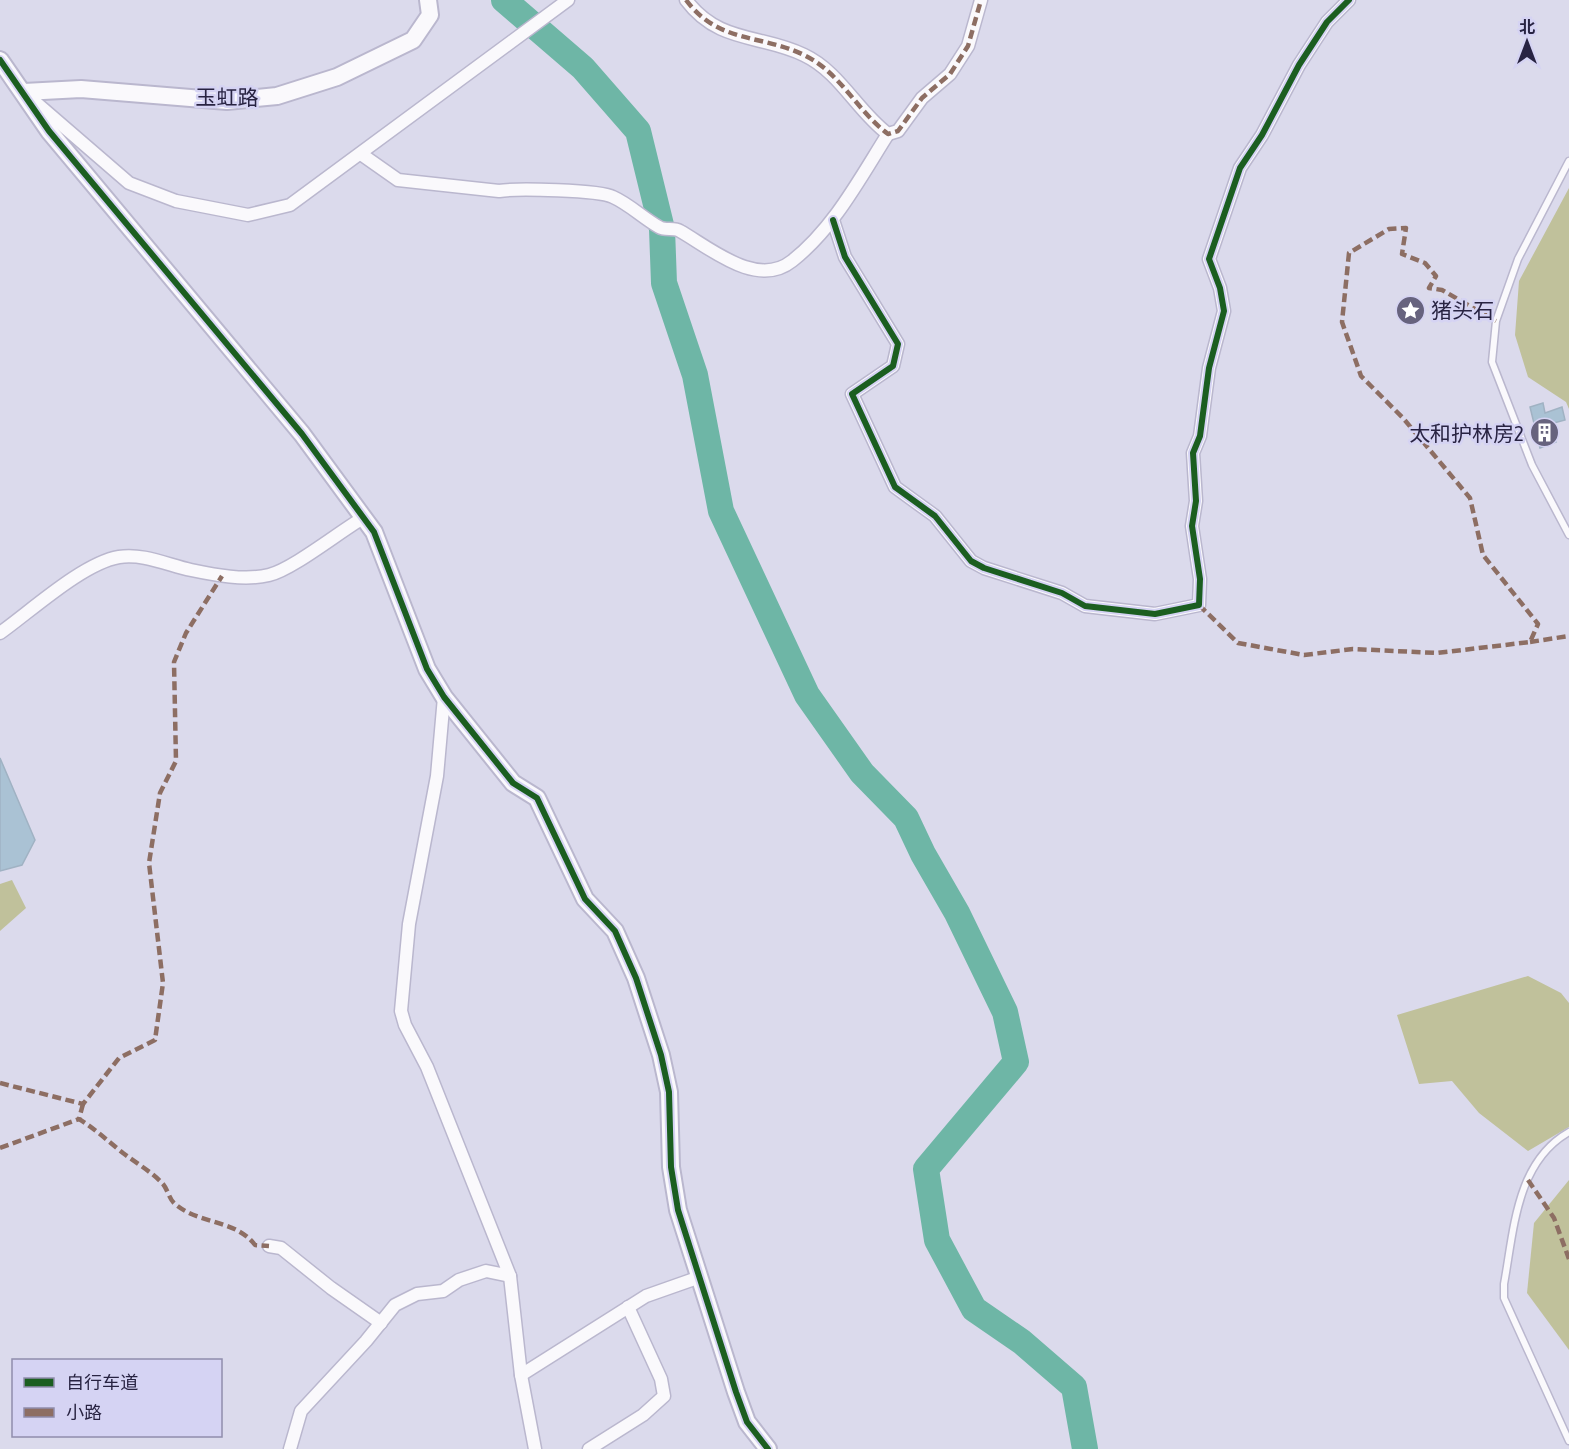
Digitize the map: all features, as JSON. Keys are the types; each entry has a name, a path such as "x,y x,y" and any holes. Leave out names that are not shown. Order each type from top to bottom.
{"street":[{"name":"玉虹路","path":"24,92 81,88 227,101 277,96 338,77 413,40 430,15 428,0"},
{"path":"24,92 129,183 176,201 248,215 290,205 568,0"},
{"path":"686,0 703,19 723,32 750,41 782,45 824,67 874,124 888,134"},
{"path":"361,154 398,180 499,190 512,188 586,192 612,196 662,229 678,229 701,246 757,271 771,270 791,262 833,220 888,134 898,131 922,98 950,74 969,46 981,0"},
{"path":"833,220 845,257 898,344 893,366 852,394 895,487 935,516 971,561 984,568 1053,589 1085,606 1155,614 1199,605 1200,579 1192,526 1196,501 1193,453 1200,436 1209,368 1224,310 1220,288 1209,259 1240,168 1262,135 1304,57 1327,22 1350,0"},
{"path":"0,60 49,131 302,434 374,532 427,669 444,697 513,783 537,798 585,899 615,931 632,969 661,1055 669,1092 671,1167 678,1210 747,1422 768,1449"},
{"path":"0,633 76,578 121,556 160,560 190,570 247,578 270,575 363,518"},
{"path":"444,697 437,777 409,924 401,1011 405,1025 428,1067 510,1276 521,1375 535,1449"},
{"path":"269,1246 281,1248 331,1288 381,1323"},
{"path":"290,1449 301,1411 395,1305 417,1294 443,1291 459,1280 486,1271 510,1276"},
{"path":"521,1375 646,1296 700,1277"},
{"path":"589,1449 643,1415 664,1396 661,1379 628,1307"}],"lane":[{"path":"1569,161 1518,259 1496,321 1492,363 1532,465 1569,535"},
{"path":"1569,1132 1552,1142 1536,1161 1521,1196 1504,1284 1504,1298 1569,1441"}],"green space":[{"path":"1569,188 1569,409 1566,402 1528,377 1515,335 1519,281"},
{"path":"12,880 26,908 0,931 0,884"},
{"path":"1528,976 1561,993 1569,1003 1569,1127 1528,1151 1479,1113 1452,1081 1419,1084 1397,1015"},
{"path":"1569,1180 1569,1350 1527,1293 1534,1223"}],"building":[{"name":"太和护林房2","path":"1543,403 1545,413 1562,407 1565,420 1550,424 1556,442 1540,448 1530,407"},
{"path":"0,758 35,840 22,865 0,871"}],"waterway":[{"path":"504,0 583,68 638,131 662,229 664,283 695,375 721,511 807,695 862,773 906,818 923,854 957,913 1005,1012 1016,1062 926,1169 937,1240 974,1309 1022,1342 1074,1387 1085,1449"}],"marked path":[{"path":"686,0 699,14 726,31 788,48 817,62 888,134 898,131 922,98 950,74 968,46 981,0"},
{"path":"1199,605 1238,643 1304,655 1353,649 1437,653 1530,642 1538,624 1483,555 1470,498 1403,418 1361,376 1342,322 1349,253 1389,229 1406,228 1402,254 1425,263 1436,276 1429,288 1442,290 1496,321"},
{"path":"0,1083 83,1104 119,1058 155,1040 163,983 149,863 160,793 176,761 174,662 186,633 222,576"},
{"path":"1530,642 1569,636"},
{"path":"83,1104 79,1119 159,1180 175,1204 195,1216 238,1231 255,1245 269,1246"},
{"path":"0,1148 79,1119"},
{"path":"1528,1180 1554,1218 1569,1259"}],"cycle path":[{"path":"833,220 845,257 898,344 893,366 852,394 895,487 935,516 971,561 984,568 1062,593 1085,606 1155,614 1199,605 1200,579 1192,526 1196,501 1193,453 1200,436 1209,368 1224,311 1220,288 1209,259 1240,168 1262,135 1299,65 1327,22 1349,0"},
{"path":"0,60 49,131 302,434 374,532 427,669 444,697 513,783 537,798 585,899 615,931 636,978 661,1055 669,1092 671,1167 678,1210 747,1422 768,1449"}],"place":[{"name":"猪头石","path":"1410,310"},
{"name":"太和护林房2","path":"1545,433"}]}
